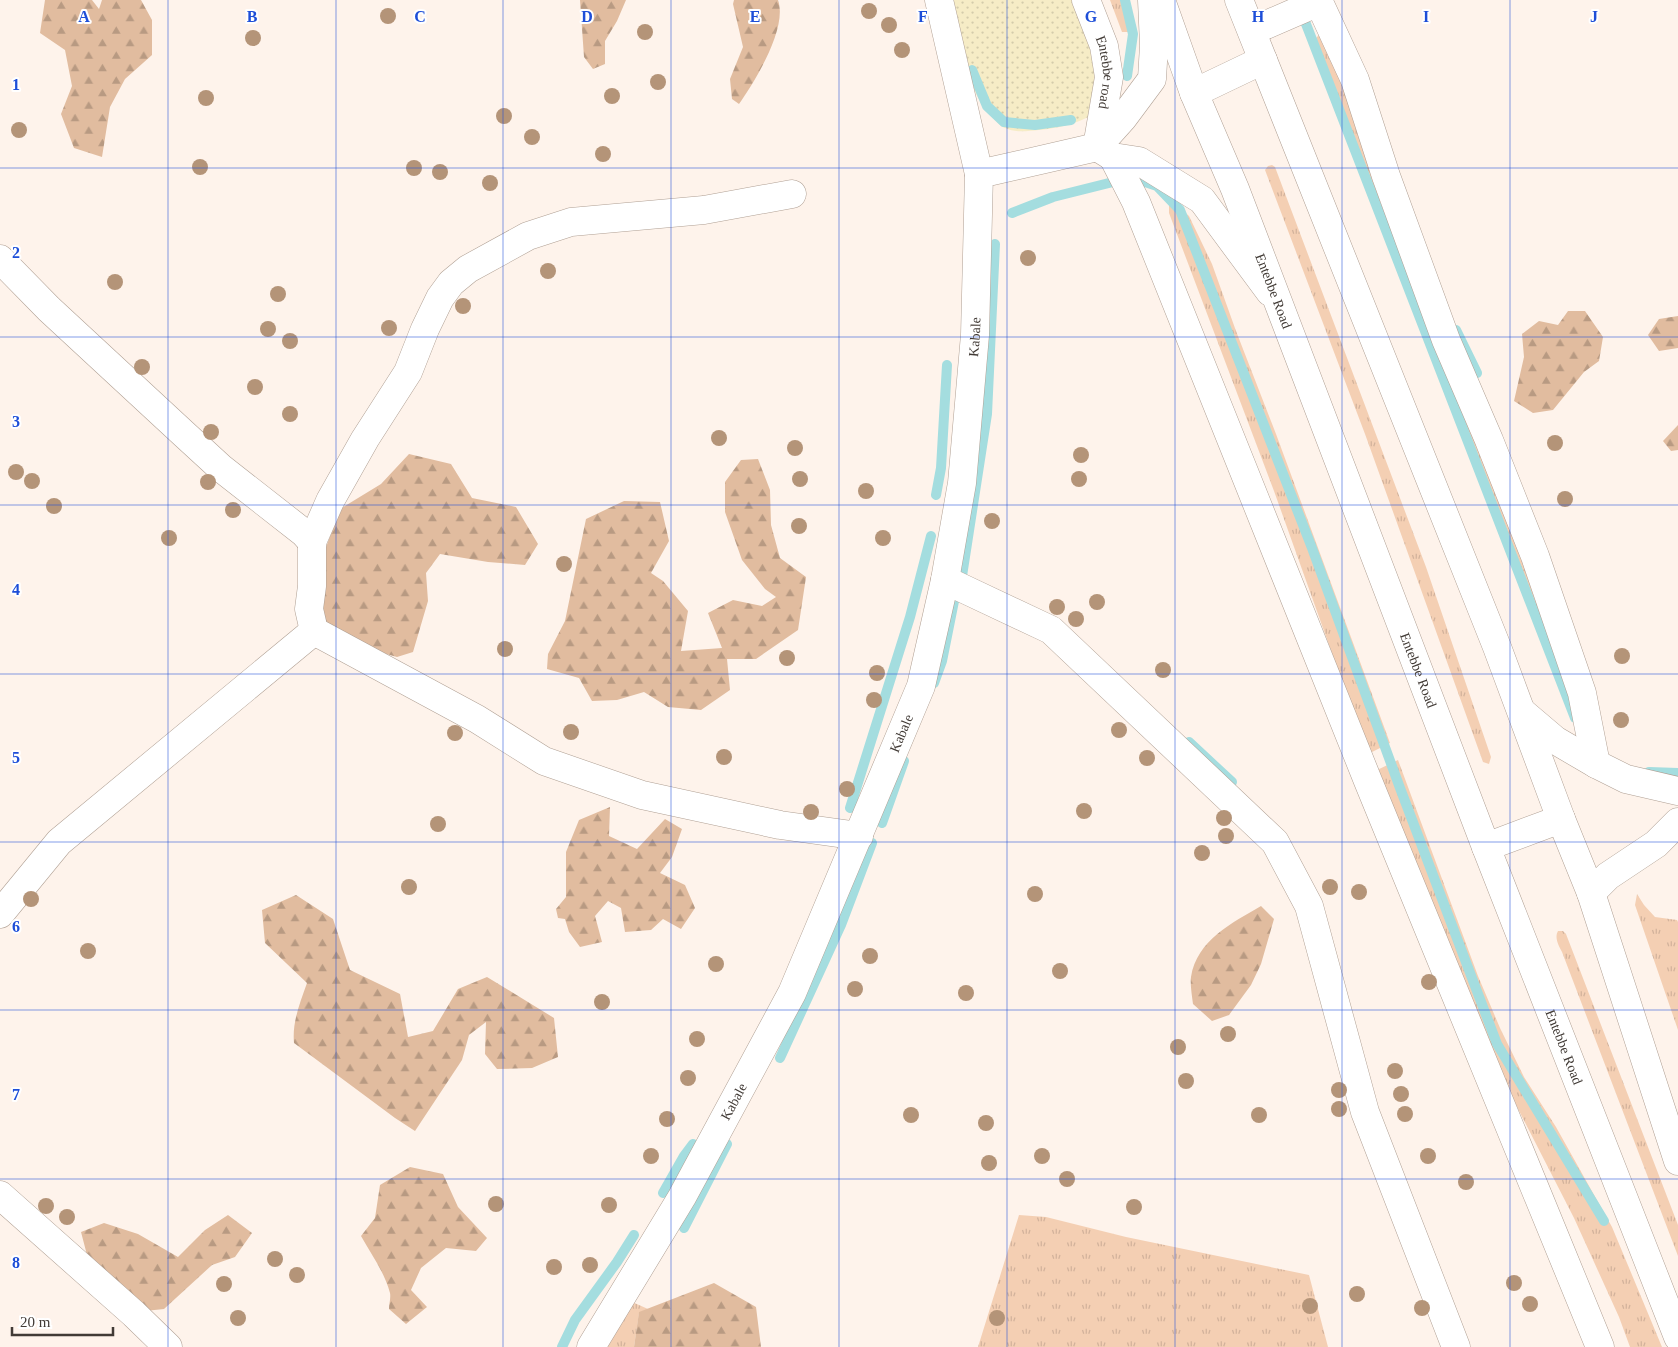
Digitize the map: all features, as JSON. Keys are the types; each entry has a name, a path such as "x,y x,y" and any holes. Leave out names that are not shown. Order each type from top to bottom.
{"main road":[{"name":"Kabale","path":"591,1347 682,1197 792,994 920,686 945,580 962,483 975,335 978,174 940,0"},
{"name":"Entebbe road","path":"1086,0 1104,46 1109,77 1105,152"},
{"path":"1105,152 1123,118 1152,79 1154,45 1152,0"},
{"name":"Entebbe Road","path":"1161,0 1194,93 1235,190 1486,847 1678,1338"},
{"path":"1239,0 1498,647 1590,893 1678,1161"},
{"path":"1252,30 1319,1 1355,80 1386,176 1446,340 1536,556 1582,693 1596,764"},
{"path":"1194,93 1263,60"},
{"path":"978,174 1105,152 1139,160 1202,200 1279,304"},
{"path":"1105,152 1136,202 1368,781 1600,1347"},
{"path":"792,194 704,210 571,222 528,236 468,268 451,283 440,298 408,372 364,439 330,501 312,542 312,586 309,609 314,631 477,719 544,761 642,795 780,825 858,836"},
{"path":"0,259 49,309 221,468 304,533 312,542"},
{"path":"945,580 1051,630 1275,842 1309,906 1366,1112 1456,1347"},
{"path":"0,914 58,842 314,631"},
{"path":"1522,712 1554,740 1596,764 1626,779 1678,791"},
{"path":"1486,847 1561,819"},
{"path":"1590,893 1608,876 1656,844 1678,822"},
{"path":"0,1195 168,1347"}],"green space":[{"path":"45,0 92,0 99,9 102,0 141,0 152,20 152,55 125,79 110,107 102,157 74,148 61,114 72,86 65,50 40,33"},
{"path":"580,0 626,0 617,21 605,41 605,64 593,69 584,57"},
{"path":"734,0 778,0 780,12 774,39 768,54 739,104 732,99 730,79 743,47 733,4"},
{"path":"1110,0 1127,0 1136,32 1122,32"},
{"path":"1320,34 1324,35 1384,198 1378,203 1319,48 1316,38"},
{"path":"1272,165 1275,167 1426,567 1491,757 1489,764 1483,762 1365,434 1265,170 1268,166"},
{"path":"1169,198 1189,216 1212,264 1390,743 1368,754 1274,491 1169,213"},
{"path":"1419,299 1519,549 1574,711 1415,300"},
{"path":"1568,311 1585,311 1603,337 1599,361 1584,372 1553,410 1533,413 1514,401 1524,357 1522,334 1539,321 1558,325"},
{"path":"1678,316 1678,348 1659,351 1648,335 1659,319"},
{"path":"1678,425 1678,450 1671,451 1663,441"},
{"path":"409,454 451,464 472,498 516,507 538,544 525,565 488,562 440,554 426,573 428,601 413,652 397,657 358,646 325,624 319,601 325,550 340,509 381,484"},
{"path":"758,459 770,490 771,525 780,558 806,577 798,630 756,659 727,659 730,690 701,710 668,707 644,692 617,700 592,701 579,678 547,669 548,654 565,621 586,519 624,501 660,502 669,541 651,573 663,581 688,611 681,651 722,648 708,613 733,600 762,606 776,597 765,589 742,560 725,512 725,482 741,460"},
{"path":"1398,760 1478,976 1500,1028 1524,1077 1556,1127 1612,1227 1662,1347 1630,1347 1619,1317 1574,1218 1494,1062 1375,771"},
{"path":"610,807 609,836 637,849 665,819 682,829 672,857 660,873 685,885 695,908 681,929 663,919 651,930 625,932 621,908 608,901 595,916 602,942 580,947 569,932 565,919 558,918 556,909 566,897 566,852 579,820"},
{"path":"1637,894 1655,917 1677,920 1678,922 1678,1030 1635,905"},
{"path":"296,895 333,919 350,970 400,994 408,1037 433,1031 458,989 487,977 554,1018 558,1057 532,1068 497,1069 485,1054 486,1022 469,1035 462,1060 415,1131 294,1043 295,1020 307,983 265,943 262,910"},
{"path":"1261,906 1274,919 1261,964 1251,985 1229,1015 1212,1021 1193,1004 1191,977 1195,964 1200,953 1217,934"},
{"path":"1558,931 1563,931 1566,934 1678,1225 1678,1256 1558,945"},
{"path":"410,1167 443,1174 458,1207 487,1238 476,1251 446,1248 421,1268 411,1290 427,1307 406,1324 389,1309 390,1295 388,1286 361,1236 375,1218 380,1185"},
{"path":"228,1215 252,1233 235,1257 212,1265 164,1309 145,1311 87,1255 81,1232 104,1223 138,1234 178,1257 205,1230"},
{"path":"1019,1215 1046,1217 1126,1237 1309,1275 1328,1347 978,1347"},
{"path":"714,1283 756,1307 761,1347 634,1347 639,1312"},
{"path":"630,1301 648,1309 639,1313 634,1347 603,1347"}],"sand":[{"path":"949,0 1076,0 1091,34 1099,84 1094,114 1074,123 1046,129 1017,131 1001,126 985,109 970,80 960,48"}],"waterway":[{"path":"1125,0 1133,34 1127,76"},
{"path":"1306,24 1575,718"},
{"path":"972,70 987,106 1004,122 1035,125 1071,120"},
{"path":"1136,179 1157,186 1180,210 1312,548 1497,1044 1604,1221"},
{"path":"1012,213 1053,197 1117,181"},
{"path":"962,576 987,414 995,244"},
{"path":"1456,330 1477,373"},
{"path":"936,495 941,468 947,365"},
{"path":"850,808 910,617 931,536"},
{"path":"934,683 942,661 955,596"},
{"path":"1189,742 1232,782"},
{"path":"882,823 904,761"},
{"path":"1649,772 1678,773"},
{"path":"780,1058 841,925 872,843"},
{"path":"663,1193 693,1144"},
{"path":"684,1228 727,1144"},
{"path":"562,1347 575,1320 634,1235"}]}
